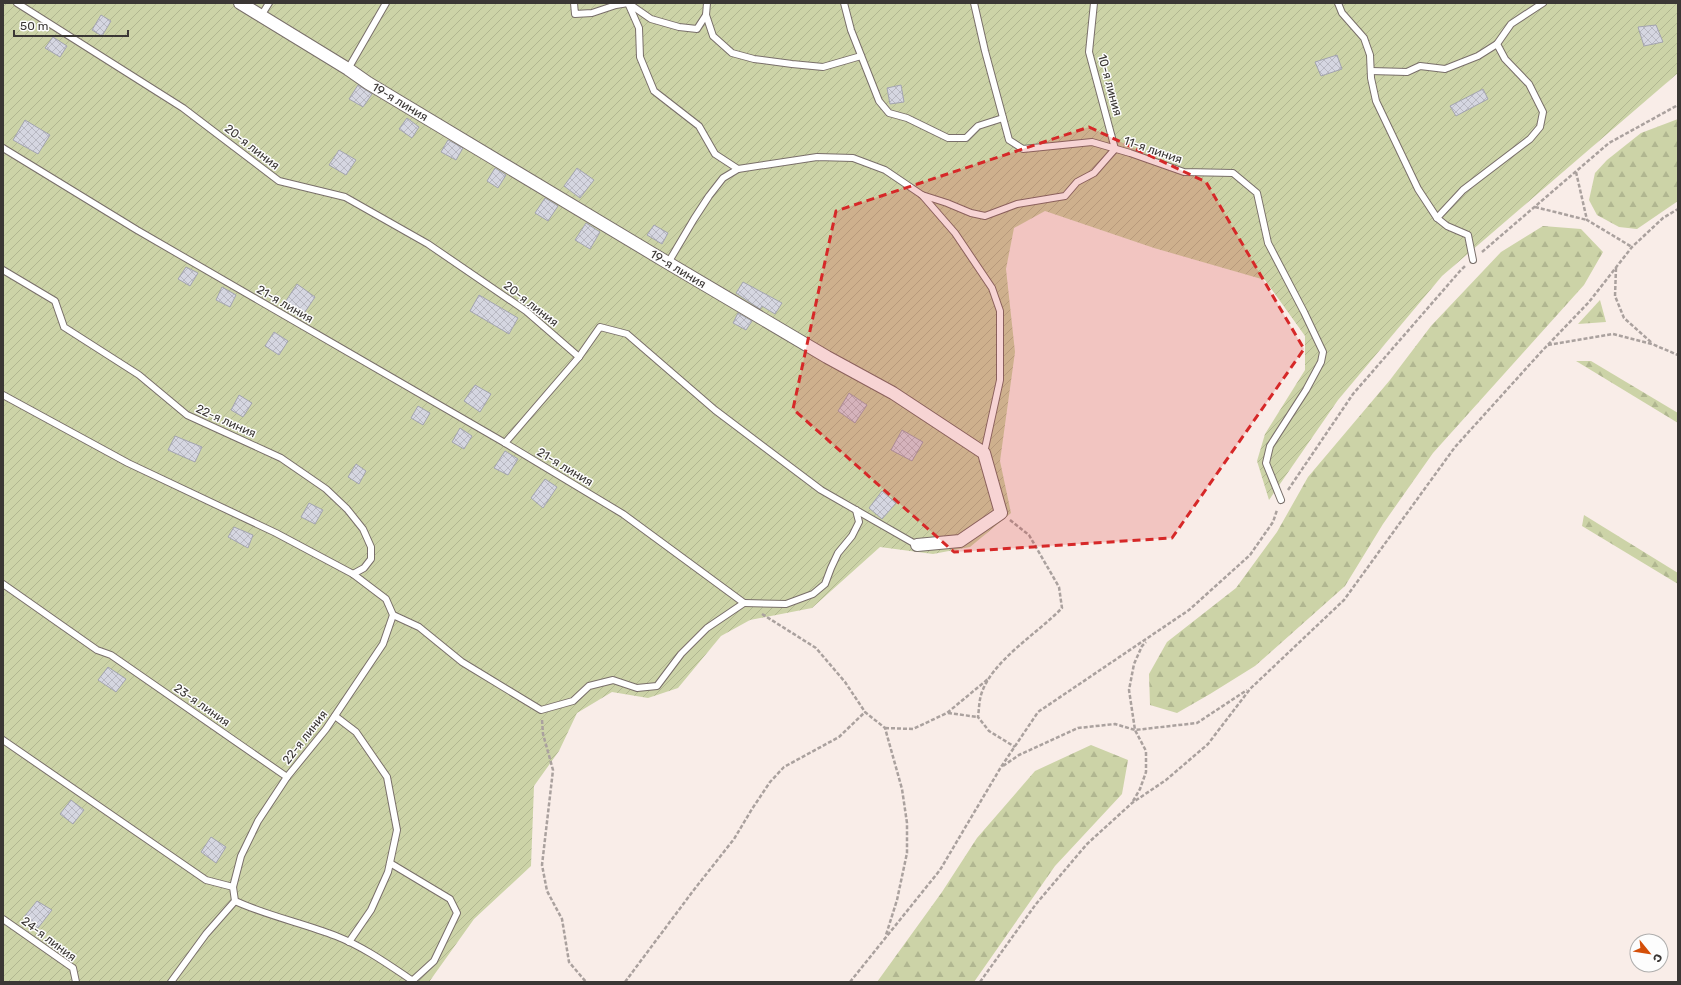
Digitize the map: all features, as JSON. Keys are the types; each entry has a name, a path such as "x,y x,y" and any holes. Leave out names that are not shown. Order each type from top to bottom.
{"street":[{"name":"19-я линия","path":"240,3 348,69 368,83 668,263 827,357 893,393 984,453"},
{"path":"917,545 960,541 1000,513 984,453"}],"lane":[{"name":"20-я линия","path":"18,3 183,108 279,181 346,197 428,244 526,311 579,357"},
{"path":"261,16 269,3"},
{"path":"348,69 386,3"},
{"path":"574,3 575,14 592,14 616,5 628,3 651,19 679,27 697,29 706,15"},
{"path":"628,3 638,28 640,57 654,91 699,126 715,154 738,169"},
{"path":"707,3 706,15 713,36 732,53 784,63 823,67 861,56"},
{"path":"844,3 851,30 879,101 889,113 907,118 948,138 966,138 978,126 1003,118"},
{"name":"11-я линия","path":"974,3 1009,140 1023,149 1092,142 1184,172 1233,173 1256,193 1268,243 1304,312 1322,352 1321,362 1306,390 1270,446 1266,463 1280,500"},
{"name":"10-я линия","path":"1094,3 1089,52 1115,149"},
{"path":"1338,3 1342,13 1364,38 1370,55 1376,101 1418,188 1437,218 1447,226 1468,235 1473,260"},
{"path":"1371,71 1407,72 1420,66 1445,69 1478,56 1497,44 1511,24 1543,3"},
{"path":"1437,218 1463,190 1530,139 1540,127 1543,112 1529,84 1506,59 1497,44"},
{"name":"21-я линия","path":"3,148 150,238 505,443 623,514 744,603"},
{"path":"922,195 971,213 985,216 1016,204 1065,196 1077,182 1094,173 1115,149"},
{"path":"668,263 709,196 723,178 738,169 817,158 853,158 885,170 922,195 955,233 992,288 1000,311 1000,380 984,453"},
{"name":"22-я линия","path":"3,270 55,301 64,327 139,374 187,415 280,458 326,489 347,508 363,529 371,547 371,559 364,568 353,574"},
{"path":"505,443 579,357 600,327 627,334 715,410 821,490 917,545"},
{"path":"3,395 128,463 276,533 353,574 386,599 393,615 419,627 462,662 541,710 573,701 589,686 613,680 637,688 657,686 681,654 708,628 744,603 786,604 813,594 825,584 830,568 838,553 852,536 859,522 856,510"},
{"name":"23-я линия","path":"3,584 97,650 111,655 287,777"},
{"name":"22-я линия","path":"287,777 326,729 383,644 393,615"},
{"path":"335,716 356,732 387,777 397,830 388,872 371,910 349,942"},
{"path":"3,740 206,880 233,887"},
{"path":"171,982 206,934 235,901 233,887 241,856 258,821 287,777"},
{"path":"235,901 259,912 337,936 375,956 412,982 434,961 457,913 450,899 390,863"},
{"name":"24-я линия","path":"3,919 73,968 76,982"}],"path":[{"path":"850,982 940,870 1001,767 1038,712 1189,610 1250,554 1273,522 1280,500 1353,394 1460,271 1609,143 1678,105"},
{"path":"1576,172 1587,220"},
{"path":"1535,207 1587,220 1632,247"},
{"path":"980,982 1036,904 1087,844 1132,803 1166,780 1208,744 1250,689 1344,600 1455,447 1547,345 1589,302 1632,247 1663,218 1678,209"},
{"path":"1616,268 1615,296 1624,318 1652,344"},
{"path":"1547,345 1613,334 1652,344 1678,355"},
{"path":"885,728 913,729 947,713 989,678 1006,658 1062,608 1059,587 1029,535 1000,513"},
{"path":"744,603 816,648 845,682 865,712 885,728 902,789 907,823 907,853 897,900 886,938"},
{"path":"1132,803 1140,789 1146,772 1146,751 1135,730 1129,690 1134,664 1142,646 1155,634"},
{"path":"978,717 981,695 989,678"},
{"path":"1001,767 1019,755 1078,728 1115,724 1135,730 1197,723 1250,689"},
{"path":"541,710 543,734 553,770 542,864 547,891 562,920 569,962 586,982"},
{"path":"625,982 734,839 770,782 784,767 839,737 865,712"},
{"path":"947,713 978,717 989,731 1015,747"}],"highlighted area":[{"path":"1089,127 1206,182 1304,349 1172,538 954,552 793,409 836,211"}],"green space":[{"path":"3,3 1678,3 1678,73 1442,276 1338,400 1269,500 1257,461 1265,434 1305,370 1305,336 1265,280 1154,248 1045,211 1014,228 1006,269 1015,352 1000,461 1011,513 970,547 933,554 880,547 812,608 750,620 721,636 678,688 648,698 612,692 577,713 559,751 534,786 531,866 474,919 429,982 3,982"},
{"path":"1678,119 1678,201 1637,229 1619,227 1597,215 1589,200 1595,173 1607,160 1641,133"},
{"path":"1543,226 1581,229 1603,252 1584,285 1433,453 1383,524 1345,586 1255,666 1210,694 1177,713 1150,705 1149,674 1167,642 1236,588 1277,532 1308,477 1390,380 1431,326 1501,252"},
{"path":"1600,300 1606,322 1578,324"},
{"path":"1576,361 1591,361 1678,413 1678,423"},
{"path":"1584,515 1678,573 1678,584 1582,526"},
{"path":"1091,745 1128,760 1122,794 1055,866 974,982 877,982 942,892 977,838 1035,771"}],"building":[{"path":"101,15 111,21 102,36 92,30"},
{"path":"1656,25 1663,42 1644,46 1638,27"},
{"path":"53,37 67,46 60,57 45,48"},
{"path":"1337,55 1342,69 1321,76 1315,62"},
{"path":"358,85 372,94 363,107 349,99"},
{"path":"901,85 904,102 890,104 887,88"},
{"path":"1483,89 1488,99 1456,116 1450,106"},
{"path":"407,118 419,127 412,138 399,129"},
{"path":"25,120 50,135 38,154 13,140"},
{"path":"448,140 463,148 456,160 441,152"},
{"path":"339,150 356,160 346,175 329,165"},
{"path":"495,168 506,175 498,188 487,181"},
{"path":"577,168 594,180 580,198 564,186"},
{"path":"545,198 558,206 548,221 535,213"},
{"path":"586,223 600,232 590,249 575,240"},
{"path":"654,225 668,233 662,244 647,235"},
{"path":"186,267 198,273 190,286 178,279"},
{"path":"743,282 782,303 775,314 762,306 760,309 736,293"},
{"path":"297,284 315,297 303,315 284,304"},
{"path":"222,287 236,295 230,307 216,300"},
{"path":"479,295 518,318 509,334 470,311"},
{"path":"738,313 752,321 746,330 733,323"},
{"path":"274,332 288,341 279,355 265,346"},
{"path":"475,385 491,394 480,412 464,401"},
{"path":"849,393 867,405 855,423 838,411"},
{"path":"239,395 252,403 243,417 231,410"},
{"path":"418,406 430,413 423,425 411,418"},
{"path":"460,428 472,436 464,449 452,442"},
{"path":"902,430 923,442 912,461 891,450"},
{"path":"175,436 202,447 195,462 168,450"},
{"path":"505,451 518,459 508,475 494,468"},
{"path":"356,464 366,471 359,484 348,477"},
{"path":"545,479 557,487 543,508 531,498"},
{"path":"882,491 896,503 882,519 869,508"},
{"path":"309,503 323,510 315,524 301,517"},
{"path":"234,527 253,535 248,548 228,537"},
{"path":"108,667 126,679 116,692 98,680"},
{"path":"71,800 84,810 73,824 60,814"},
{"path":"211,837 226,847 216,863 201,852"},
{"path":"37,901 52,910 38,928 24,917"}]}
